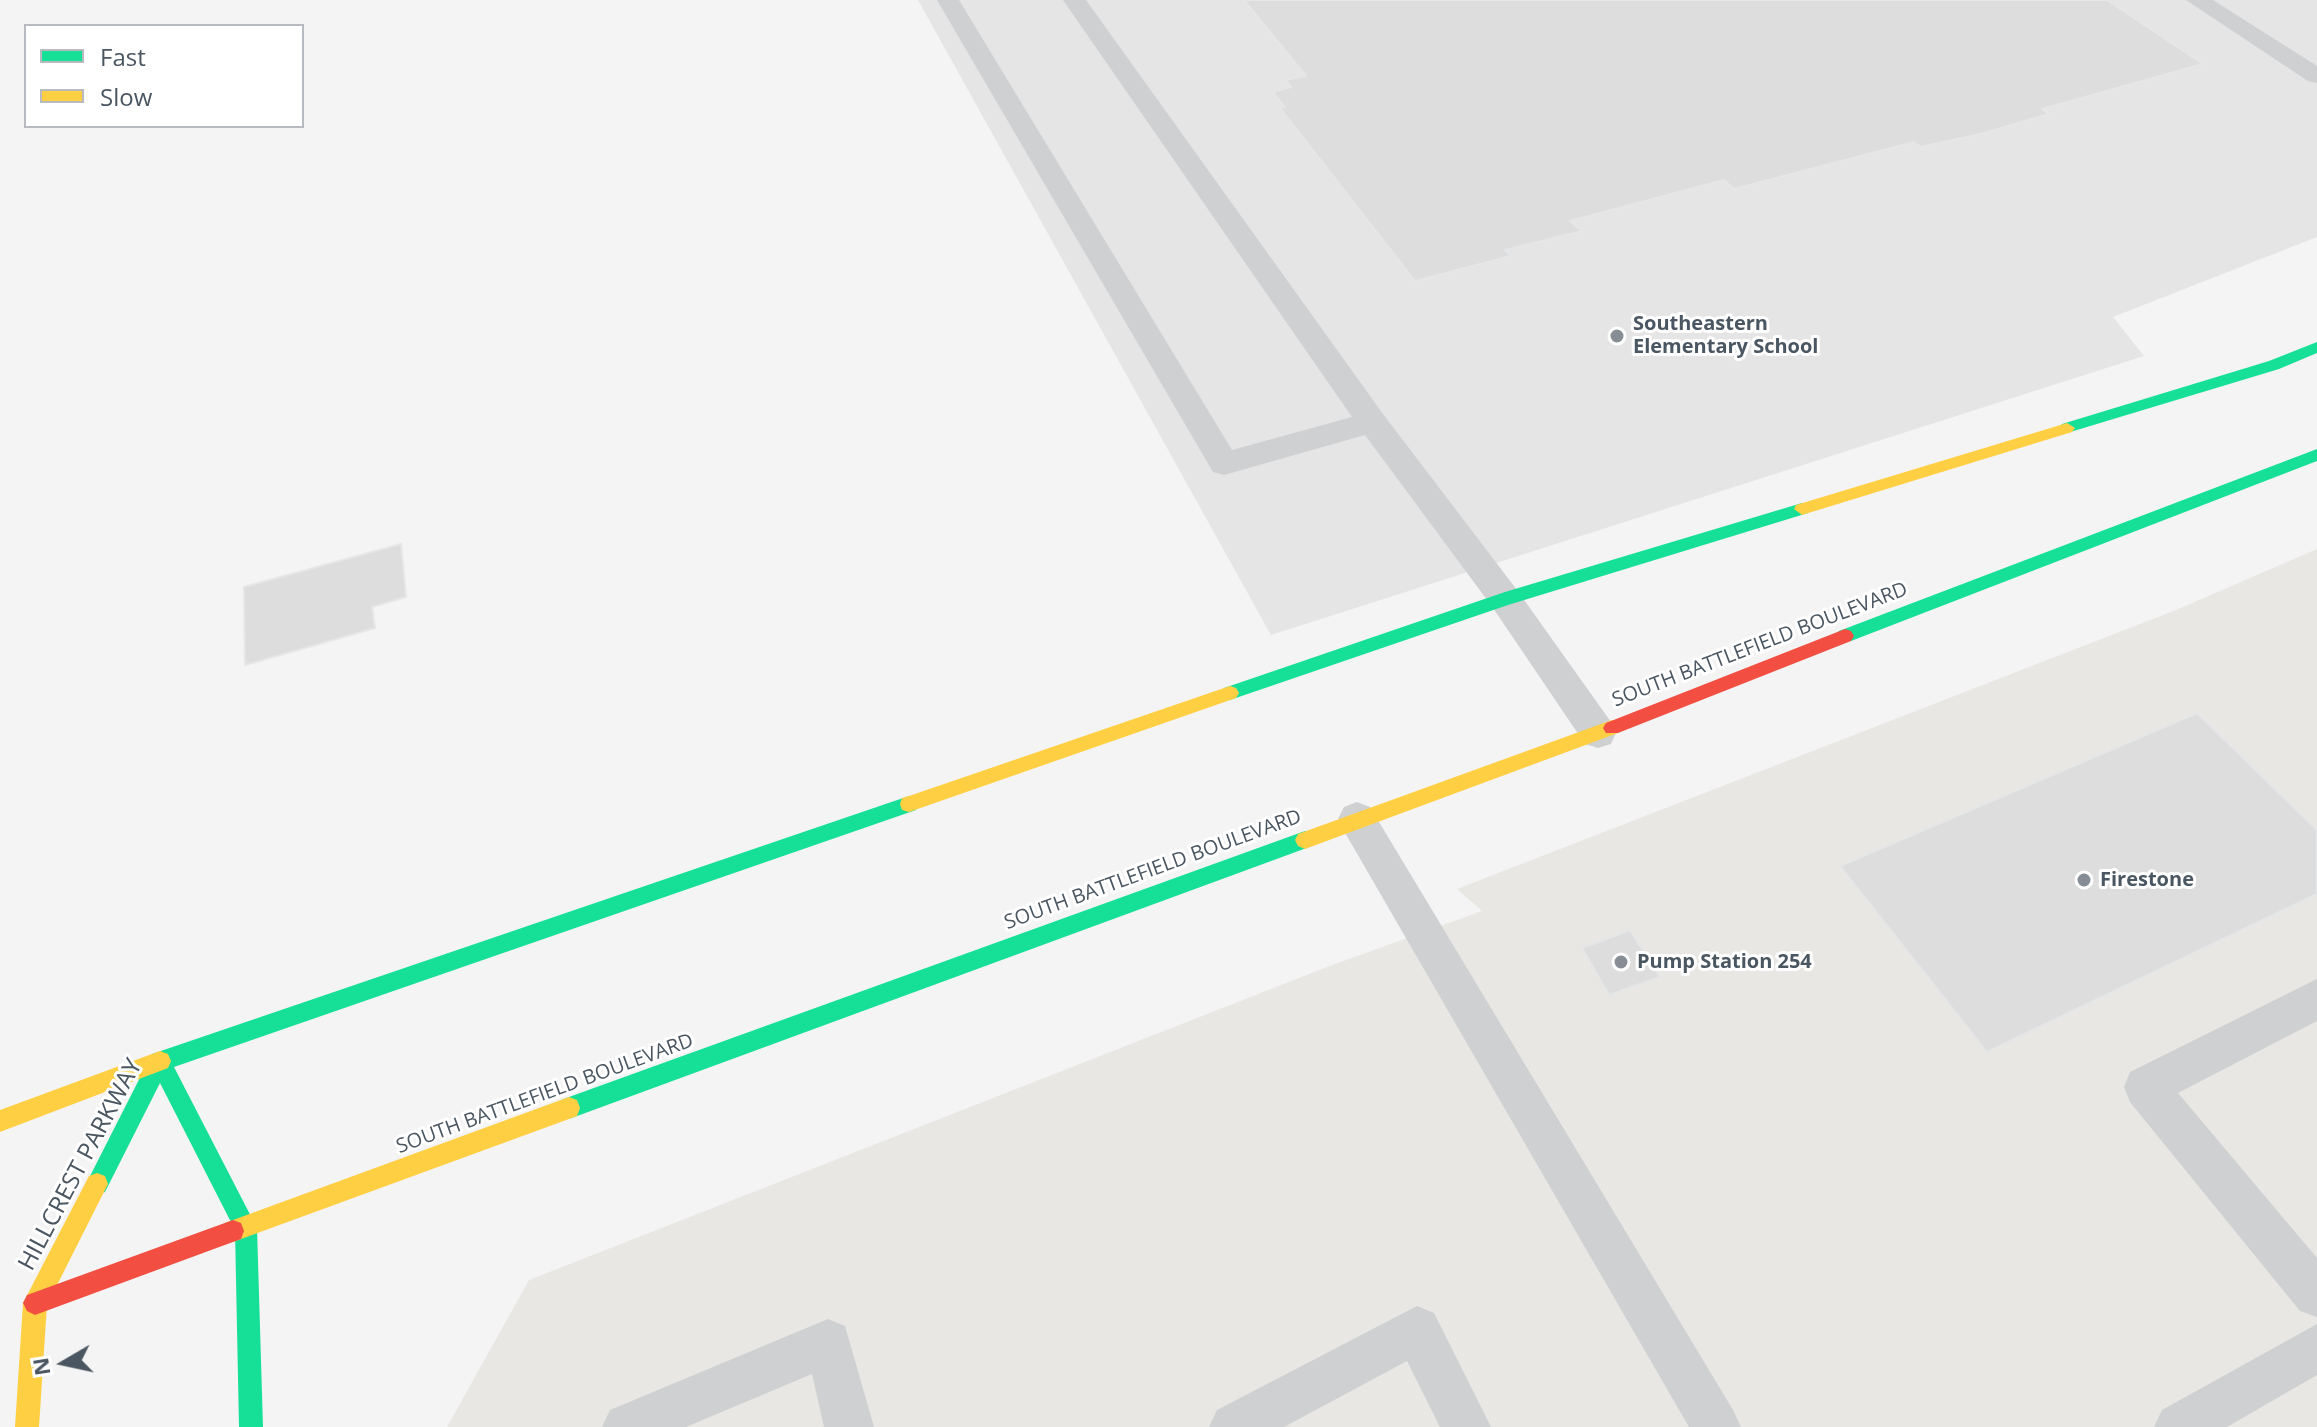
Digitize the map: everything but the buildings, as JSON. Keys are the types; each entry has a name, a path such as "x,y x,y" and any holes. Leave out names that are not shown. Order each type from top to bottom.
{"main road":[{"path":"0,1121 160,1061 1505,599 2274,365 2317,347"},
{"name":"SOUTH BATTLEFIELD BOULEVARD","path":"12,1311 1598,733 2317,455"},
{"name":"HILLCREST PARKWAY","path":"160,1061 246,1228 251,1427"},
{"name":"HILLCREST PARKWAY","path":"27,1427 35,1303 160,1061"}],"lane":[{"path":"948,0 1224,464 1372,422"},
{"path":"1074,0 1372,422 1505,599 1598,733"},
{"path":"2197,0 2317,76"},
{"path":"1357,819 1716,1427"},
{"path":"2317,999 2145,1087 2317,1294"},
{"path":"1234,1427 1417,1330 1466,1427"},
{"path":"627,1427 828,1343 849,1427"},
{"path":"2179,1427 2317,1348"}],"shaded area":[{"name":"Southeastern Elementary School","path":"918,0 2317,0 2317,237 2113,317 2144,356 1271,635"},
{"path":"2317,549 2317,1427 447,1427 529,1280 1327,967 1482,911 1457,889 2176,610"}],"traffic: fast":[{"path":"2067,428 2274,365 2317,347"},
{"path":"1845,636 2317,455"},
{"path":"1230,693 1505,599 1802,509"},
{"path":"160,1061 909,804"},
{"path":"569,1108 1305,840"},
{"path":"160,1061 246,1228 251,1427"},
{"path":"97,1184 160,1061"}],"traffic: slow":[{"path":"1802,509 2067,428"},
{"path":"909,804 1230,693"},
{"path":"1305,840 1612,728"},
{"path":"0,1121 160,1061"},
{"path":"233,1231 569,1108"},
{"path":"27,1427 35,1303 97,1184"}],"traffic: jam":[{"path":"1612,728 1845,636"},
{"path":"35,1303 233,1231"}],"place":[{"name":"Southeastern Elementary School","path":"1617,336"},
{"name":"Firestone","path":"2084,880"},
{"name":"Pump Station 254","path":"1621,962"}]}
